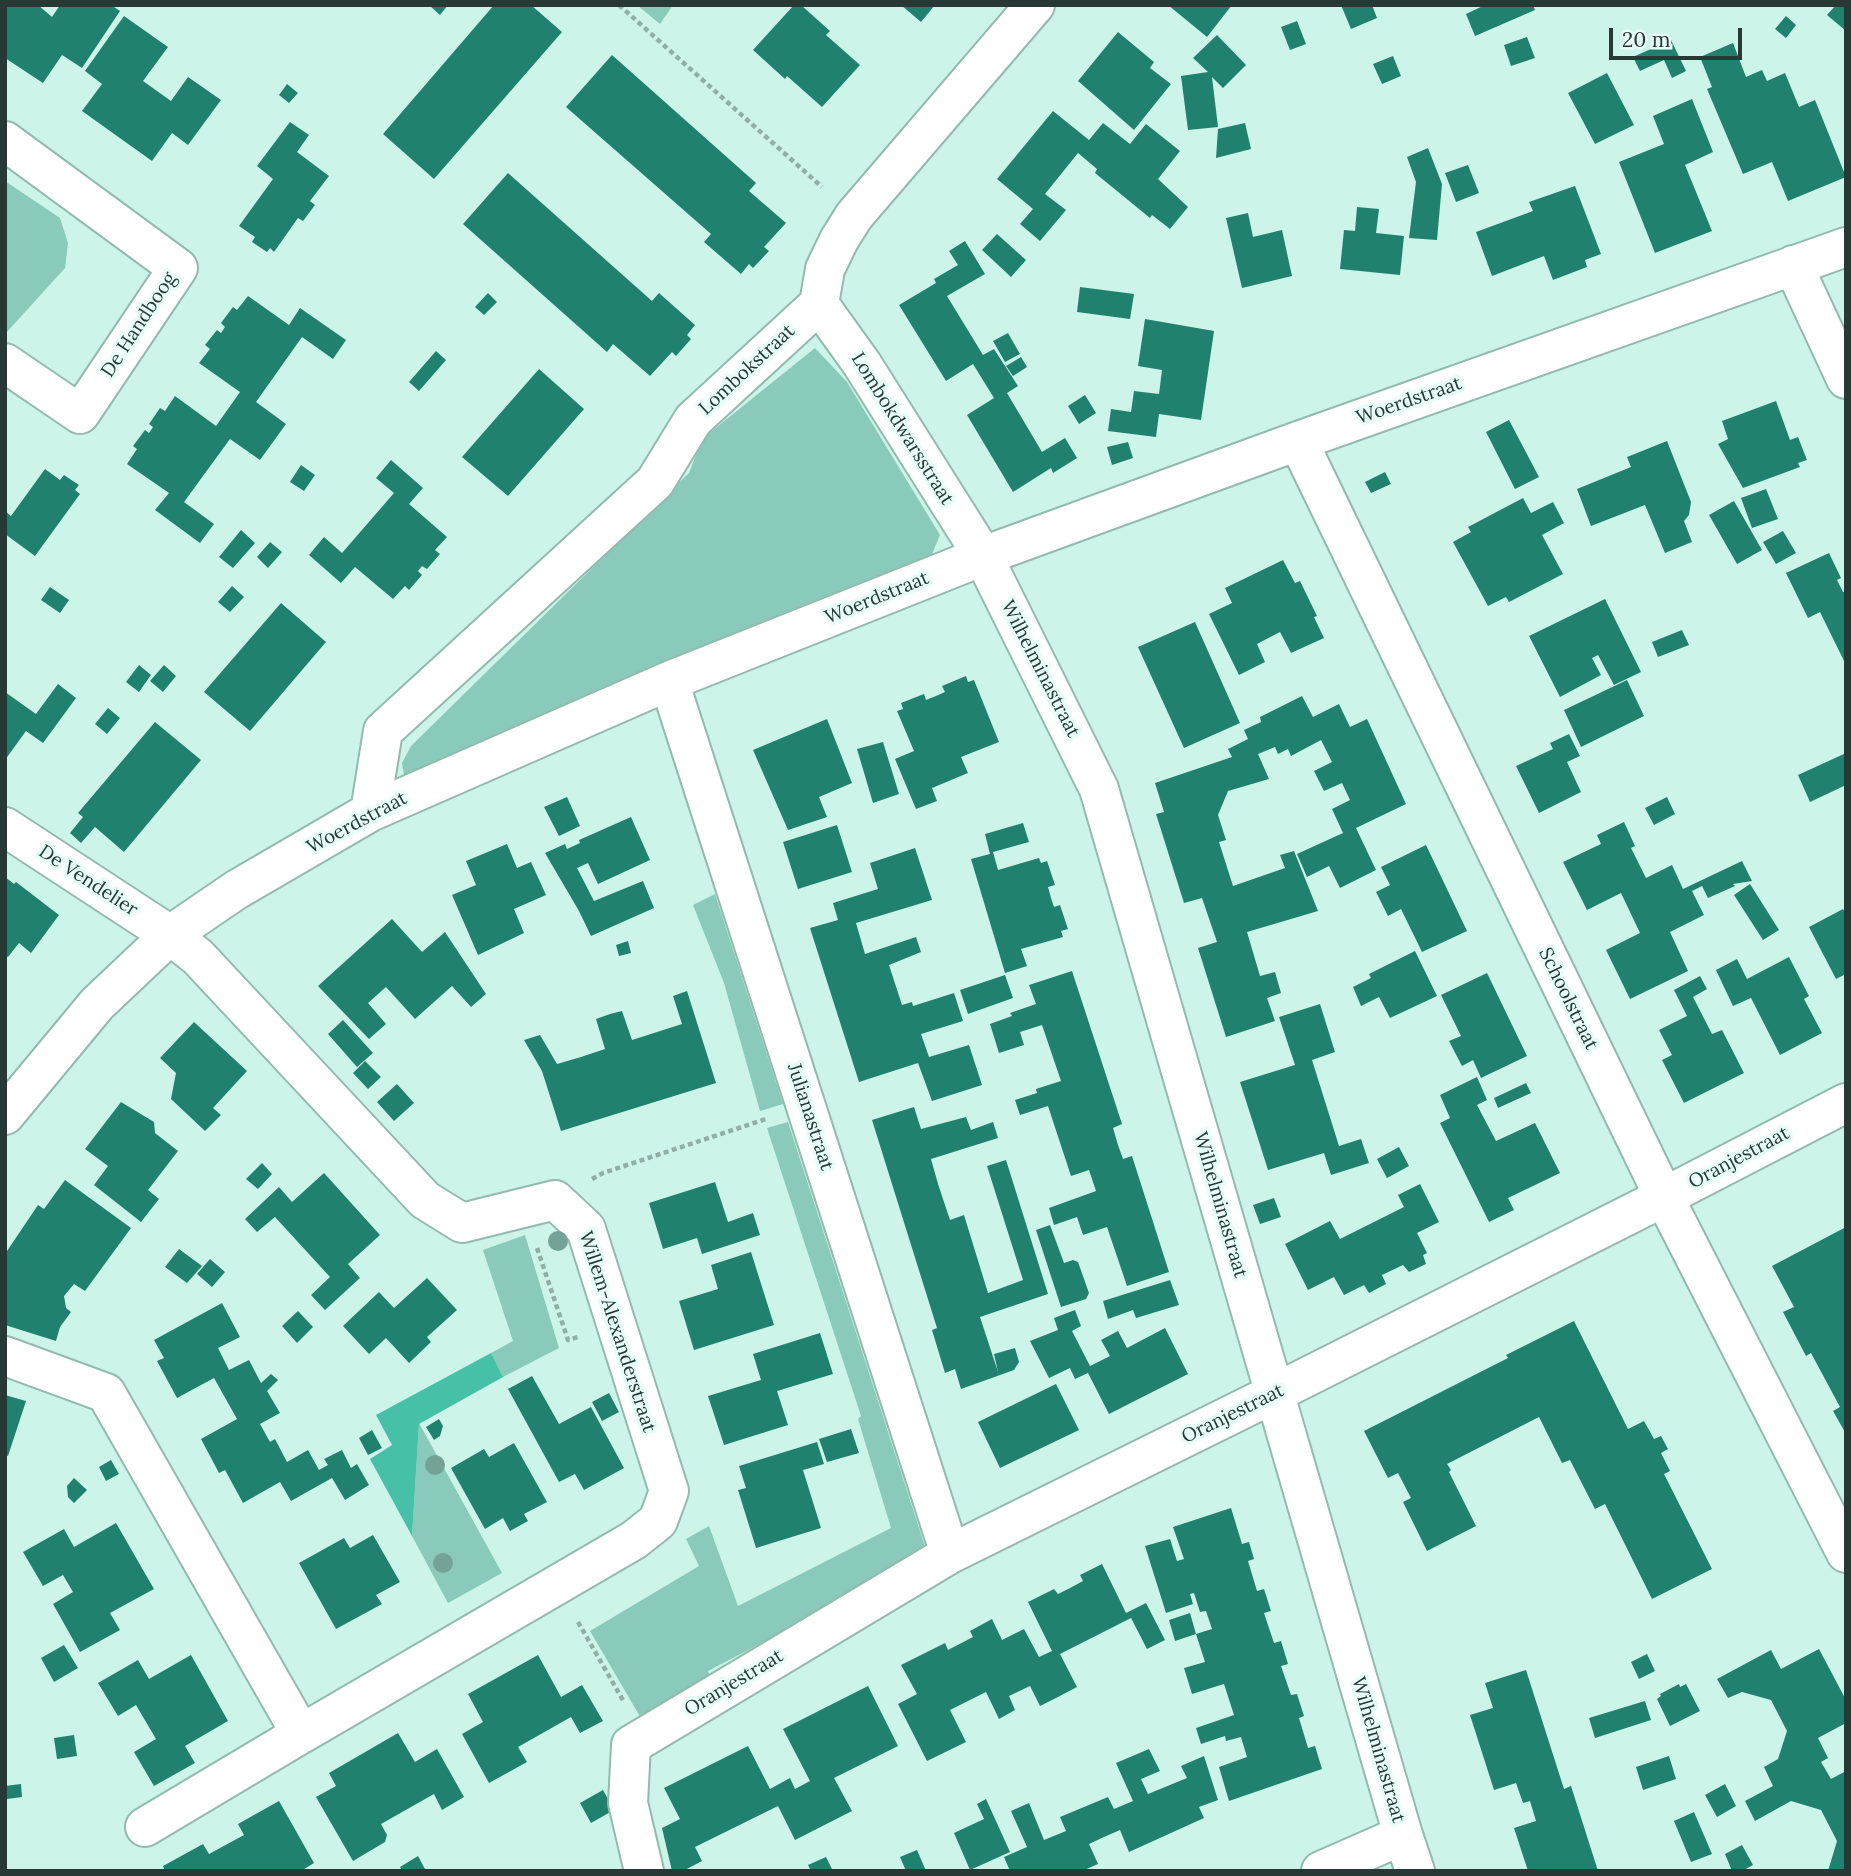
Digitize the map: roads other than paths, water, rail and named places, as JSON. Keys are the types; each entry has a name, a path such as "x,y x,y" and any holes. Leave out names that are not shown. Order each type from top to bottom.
{"street":[{"path":"819,304 825,270 854,216 1035,5"},
{"name":"De Handboog","path":"5,141 178,268 80,414 5,363"},
{"name":"Woerdstraat","path":"5,1115 97,1004 170,935 236,890 370,812 669,681 983,556 1846,247"},
{"path":"1793,265 1846,379"},
{"name":"Lombokdwarsstraat","path":"819,304 862,364 983,556"},
{"name":"Lombokstraat","path":"370,812 383,731 655,482 693,420 819,304"},
{"name":"Schoolstraat","path":"1298,441 1664,1197 1846,1553"},
{"name":"Wilhelminastraat","path":"983,556 1099,789 1415,1871"},
{"name":"Julianastraat","path":"669,681 950,1554"},
{"name":"De Vendelier","path":"5,827 170,935"},
{"name":"Willem-Alexanderstraat","path":"145,1827 634,1540 658,1521 669,1491 586,1229 555,1200 462,1223 425,1200 198,957 170,935"},
{"name":"Oranjestraat","path":"644,1871 628,1803 638,1741 950,1554 1275,1393 1846,1103"},
{"path":"5,1356 106,1393 301,1734"},
{"path":"1321,1871 1403,1835"}]}
